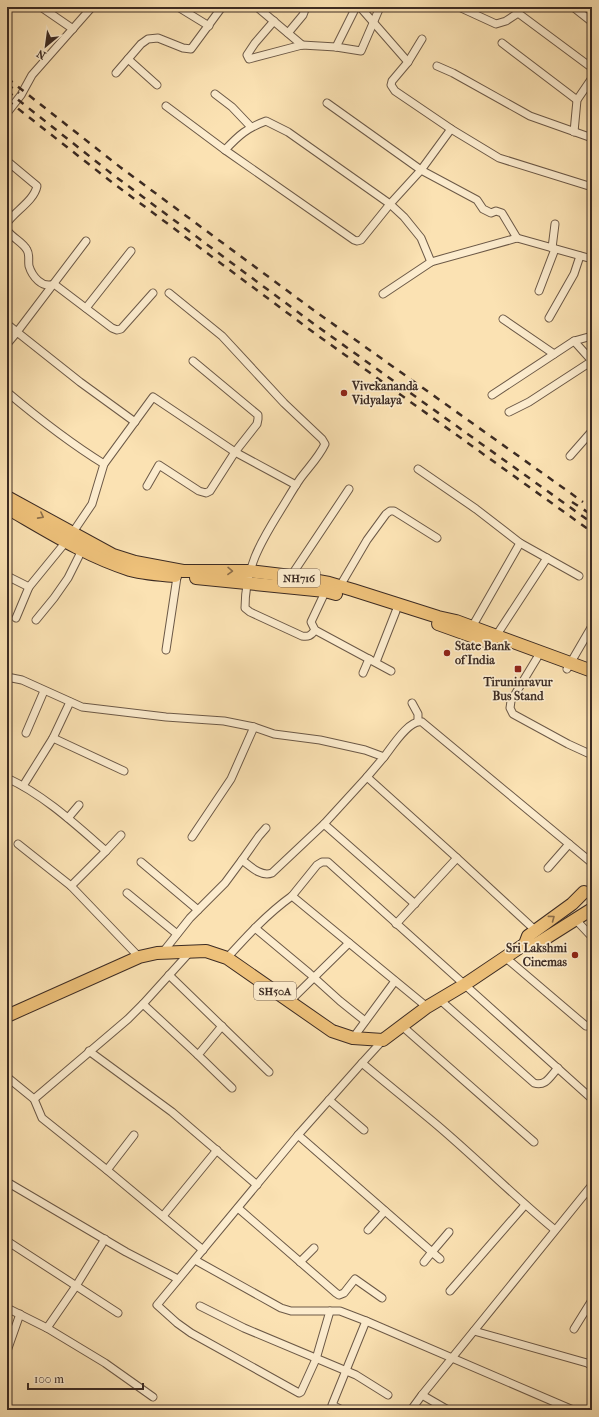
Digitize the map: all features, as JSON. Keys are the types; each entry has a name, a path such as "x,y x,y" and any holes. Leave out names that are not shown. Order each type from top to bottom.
{"main road":[{"name":"NH716","path":"7,497 69,537 82,550 130,570 153,575 177,577 291,576 472,627 568,666 592,678"},
{"name":"NH716","path":"7,508 69,537 135,562 184,571 331,587 396,611 433,622 537,658 592,671"},
{"path":"383,1040 439,999 506,958 525,944 528,936 535,930 572,904 588,889"},
{"path":"588,889 581,900 584,906 592,909"},
{"path":"525,944 535,945 592,909"},
{"name":"SH50A","path":"7,1016 139,957 163,952 206,951 227,958 332,1031 353,1038 383,1040"}],"street":[{"path":"41,7 73,29"},
{"path":"7,113 21,95 32,75 92,7"},
{"path":"178,7 209,26"},
{"path":"116,73 141,44 148,39 153,38 163,40 183,48 191,49 222,7"},
{"path":"257,7 302,45"},
{"path":"288,33 303,14 306,7"},
{"path":"336,47 356,7"},
{"path":"360,7 408,62"},
{"path":"274,21 247,55 249,59 302,45 336,47 361,51 380,7"},
{"path":"459,7 496,24 506,21 520,10 592,68"},
{"path":"573,7 592,22"},
{"path":"422,39 408,62 392,81 391,86 394,91 451,129 499,158 592,187"},
{"path":"502,43 576,100"},
{"path":"128,59 156,85"},
{"path":"437,66 530,116 592,138"},
{"path":"574,132 576,100 592,78"},
{"path":"215,94 251,127"},
{"path":"327,103 421,170 476,200 483,209 491,213 496,211 502,213 517,238"},
{"path":"166,106 225,150 354,240 358,241 361,240 390,204 421,170 451,129"},
{"path":"225,150 238,136 251,127 266,121 288,132 390,204 404,217 421,238 431,262"},
{"path":"7,161 37,186 30,199 7,223"},
{"path":"539,291 554,249 555,224"},
{"path":"7,230 11,236 26,248 30,268 38,279 46,286 54,284"},
{"path":"383,294 431,262 517,238 592,259"},
{"path":"7,344 86,241"},
{"path":"86,308 131,251"},
{"path":"549,318 574,274 580,256"},
{"path":"54,284 112,328 117,330 121,328 153,292"},
{"path":"170,293 222,336 284,403 322,439 325,444 296,485 262,542 248,577 245,608 250,612 302,636 308,637 315,630"},
{"path":"503,319 554,354"},
{"path":"7,324 80,382 135,422"},
{"path":"492,395 574,341 592,336"},
{"path":"509,412 529,402 592,361 574,341"},
{"path":"147,486 159,465 199,491 210,491 257,424 258,415 193,361"},
{"path":"7,392 73,444 104,464"},
{"path":"16,618 29,587 69,537 92,504 104,464 153,397 236,452 296,485"},
{"path":"570,456 592,431"},
{"path":"418,469 476,508 520,543 579,576"},
{"path":"291,576 349,489"},
{"path":"390,671 315,630 311,622 331,587 386,514 390,511 394,511 437,538"},
{"path":"472,627 520,543"},
{"path":"36,620 68,578 82,550"},
{"path":"496,636 547,558"},
{"path":"7,576 29,587"},
{"path":"166,650 177,577"},
{"path":"362,673 373,661 396,611"},
{"path":"568,666 592,626"},
{"path":"537,658 511,701 510,708 514,714 568,744 592,755"},
{"path":"7,677 22,680 82,707 166,717 224,721 254,727 274,734 320,740 365,750 384,757"},
{"path":"26,733 44,691"},
{"path":"23,786 52,738 70,702"},
{"path":"412,703 418,714 418,721"},
{"path":"242,860 260,873 266,875 272,873 324,824 367,777 410,724 418,721 422,722 592,863"},
{"path":"192,837 231,779 254,727"},
{"path":"52,738 124,771"},
{"path":"367,777 535,930"},
{"path":"7,778 23,786 68,818 106,851"},
{"path":"68,818 80,805"},
{"path":"324,824 415,904"},
{"path":"163,952 198,910 225,883 266,828"},
{"path":"71,886 121,835"},
{"path":"18,844 71,886 139,957"},
{"path":"548,868 569,844"},
{"path":"396,924 457,858"},
{"path":"141,862 198,910"},
{"path":"227,958 255,928 282,903 292,896 317,865 322,862 328,862 592,1099"},
{"path":"127,892 177,934"},
{"path":"292,896 427,1007"},
{"path":"575,919 592,937"},
{"path":"255,928 340,1002 365,1021"},
{"path":"290,1001 349,943"},
{"path":"34,1099 144,1004 190,952"},
{"path":"506,958 586,1026"},
{"path":"169,975 270,1072"},
{"path":"353,1038 395,981"},
{"path":"439,999 534,1083 539,1085 544,1084 558,1068"},
{"path":"144,1004 232,1088"},
{"path":"198,1055 222,1026"},
{"path":"402,1026 534,1142"},
{"path":"330,1311 316,1359 301,1392 299,1393 191,1333 172,1319 157,1305 298,1135 383,1040"},
{"path":"89,1051 172,1112 257,1185"},
{"path":"362,1063 437,1125 525,1205 556,1230"},
{"path":"7,1077 34,1099 42,1118 204,1250"},
{"path":"329,1100 364,1130"},
{"path":"107,1170 134,1135"},
{"path":"298,1135 440,1259"},
{"path":"163,1216 217,1150"},
{"path":"7,1182 126,1252 178,1279"},
{"path":"411,1410 452,1357 592,1185"},
{"path":"450,1291 525,1205"},
{"path":"238,1208 339,1295 344,1293 355,1279 382,1298"},
{"path":"368,1230 385,1211"},
{"path":"424,1262 449,1232"},
{"path":"46,1328 76,1286 105,1239"},
{"path":"7,1241 118,1313"},
{"path":"300,1262 314,1248"},
{"path":"195,1260 282,1308 291,1311 340,1311 452,1357 573,1410"},
{"path":"574,1329 592,1300"},
{"path":"200,1306 244,1328 356,1375 388,1395"},
{"path":"7,1308 46,1328 105,1363 153,1397"},
{"path":"7,1351 20,1314"},
{"path":"342,1410 332,1405 366,1321"},
{"path":"474,1331 592,1366"},
{"path":"422,1395 448,1410"}],"railway":[{"path":"7,78 120,167 312,309 583,502"},
{"path":"7,84 19,93"},
{"path":"7,91 112,174 314,324 592,523"},
{"path":"7,100 109,180 313,332 592,532"},
{"path":"572,502 592,515"}],"place":[{"name":"Vivekananda Vidyalaya","path":"344,393"},
{"name":"State Bank of India","path":"447,653"},
{"name":"Tiruninravur Bus Stand","path":"518,669"},
{"name":"Sri Lakshmi Cinemas","path":"575,955"}]}
